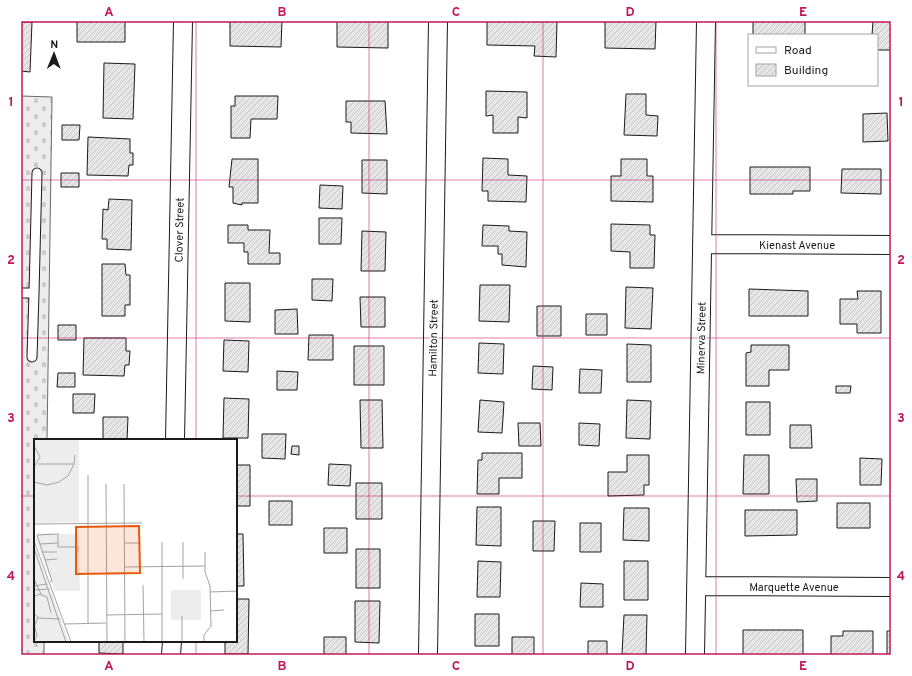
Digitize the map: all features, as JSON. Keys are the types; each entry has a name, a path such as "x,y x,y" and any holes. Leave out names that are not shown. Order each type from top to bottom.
{"street":[{"name":"Clover Street","path":"175,439 183,21"},
{"name":"Hamilton Street","path":"428,655 438,21"},
{"name":"Minerva Street","path":"695,655 706,21"},
{"name":"Kienast Avenue","path":"702,244 891,245"},
{"name":"Marquette Avenue","path":"696,586 891,587"},
{"path":"171,655 172,642"}],"lane":[{"path":"32,356 37,173"},
{"path":"21,293 34,293"}],"green space":[{"path":"21,96 52,97 47,439 34,439 34,642 44,642 44,655 21,655"}],"building":[{"path":"77,21 125,21 125,42 77,42"},
{"path":"230,21 282,21 281,47 230,46"},
{"path":"337,21 388,21 388,48 337,47"},
{"path":"487,21 557,21 556,57 534,56 535,46 487,45"},
{"path":"605,21 656,21 655,49 605,48"},
{"path":"753,21 805,21 805,34 753,34"},
{"path":"873,21 891,21 891,50 878,50 878,34 872,34"},
{"path":"21,22 32,22 30,72 21,71"},
{"path":"104,63 135,64 133,119 103,118"},
{"path":"486,91 527,92 527,118 518,117 518,133 493,133 493,115 486,116"},
{"path":"626,94 646,94 646,115 658,116 657,136 624,135"},
{"path":"235,96 278,96 277,119 251,119 250,138 231,138 231,106 235,106"},
{"path":"346,101 385,101 387,134 351,133 351,122 346,122"},
{"path":"887,113 888,141 863,142 863,114"},
{"path":"62,125 80,125 79,140 62,140"},
{"path":"88,137 130,139 130,153 133,153 133,165 129,165 128,176 87,175"},
{"path":"483,158 508,159 508,175 527,176 526,202 488,201 488,191 482,191"},
{"path":"232,159 258,159 258,203 242,203 242,205 233,203 233,187 229,187"},
{"path":"621,159 647,159 647,176 653,176 653,202 611,201 611,176 621,176"},
{"path":"362,160 387,160 387,194 362,193"},
{"path":"750,167 810,167 810,191 793,191 793,194 750,194"},
{"path":"842,169 881,169 881,194 841,193"},
{"path":"61,173 79,173 79,187 61,187"},
{"path":"320,185 343,186 342,209 319,208"},
{"path":"109,199 132,200 131,250 107,249 107,239 102,239 103,209 108,210"},
{"path":"319,218 342,218 341,244 319,244"},
{"path":"611,224 650,225 650,235 655,235 654,268 630,268 630,252 611,251"},
{"path":"228,225 248,225 248,230 270,230 269,253 280,253 280,264 248,264 248,252 244,252 244,243 228,243"},
{"path":"483,225 509,226 509,231 527,232 526,267 502,265 502,254 498,254 498,246 482,246"},
{"path":"362,231 386,232 385,271 361,271"},
{"path":"102,264 125,264 126,275 130,275 130,305 125,305 125,316 102,316"},
{"path":"312,279 333,279 332,301 312,300"},
{"path":"225,283 250,283 250,322 225,321"},
{"path":"480,285 510,285 509,322 479,321"},
{"path":"626,287 653,288 651,329 625,328"},
{"path":"749,289 808,291 808,316 749,316"},
{"path":"857,291 881,291 881,333 857,333 857,324 840,324 840,299 858,299"},
{"path":"360,297 385,297 385,327 361,327"},
{"path":"537,306 561,306 561,336 537,336"},
{"path":"297,309 298,334 275,334 275,310"},
{"path":"586,314 607,314 607,335 586,335"},
{"path":"58,325 76,325 76,340 58,340"},
{"path":"309,335 333,335 333,360 308,360"},
{"path":"84,338 126,338 126,351 130,351 129,365 125,365 124,376 83,375"},
{"path":"224,340 249,341 248,372 223,371"},
{"path":"479,343 504,344 503,374 478,373"},
{"path":"627,344 651,345 651,382 627,382"},
{"path":"751,345 789,345 789,370 769,370 769,386 746,386 746,353 751,352"},
{"path":"354,346 384,346 384,385 354,385"},
{"path":"533,366 553,367 552,390 532,389"},
{"path":"580,369 602,370 601,393 579,393"},
{"path":"277,371 298,372 297,390 277,390"},
{"path":"58,373 75,373 75,387 57,387"},
{"path":"836,386 851,386 850,393 836,393"},
{"path":"73,394 95,394 94,413 73,413"},
{"path":"224,398 249,399 248,438 223,438"},
{"path":"360,400 382,400 383,448 361,448"},
{"path":"480,400 504,402 502,433 478,432"},
{"path":"627,400 651,401 650,439 626,438"},
{"path":"746,402 770,402 770,435 746,435"},
{"path":"103,417 128,417 127,439 103,439"},
{"path":"518,423 540,423 541,446 519,446"},
{"path":"579,423 600,424 599,446 579,445"},
{"path":"790,425 811,425 812,448 790,448"},
{"path":"262,434 286,434 285,459 262,458"},
{"path":"292,446 299,446 299,455 291,454"},
{"path":"482,453 522,453 522,478 499,478 499,494 477,494 478,460 482,460"},
{"path":"627,455 649,455 649,485 644,485 644,495 608,496 608,472 627,472"},
{"path":"744,455 769,455 769,494 743,494"},
{"path":"860,458 882,459 881,485 860,485"},
{"path":"329,464 351,465 350,486 328,485"},
{"path":"237,465 250,465 250,506 237,506"},
{"path":"796,479 817,479 817,501 797,502"},
{"path":"356,483 382,483 382,519 356,519"},
{"path":"269,501 292,501 292,525 269,525"},
{"path":"837,503 870,503 870,528 837,528"},
{"path":"477,507 501,507 501,546 476,545"},
{"path":"624,508 649,508 649,541 623,540"},
{"path":"745,510 797,510 797,535 745,536"},
{"path":"533,521 555,521 554,551 533,551"},
{"path":"580,523 601,523 601,552 580,552"},
{"path":"324,528 347,528 347,553 324,553"},
{"path":"237,534 243,534 244,586 237,586"},
{"path":"356,549 380,549 380,588 356,588"},
{"path":"478,561 501,562 500,597 477,597"},
{"path":"624,561 648,561 648,600 624,600"},
{"path":"581,583 603,584 603,607 580,607"},
{"path":"237,599 249,599 248,654 225,654 225,642 237,642"},
{"path":"355,601 380,601 379,643 355,642"},
{"path":"475,614 499,614 499,646 475,646"},
{"path":"624,615 647,615 646,655 622,654"},
{"path":"743,630 803,630 803,655 743,655"},
{"path":"843,631 873,631 873,655 831,655 831,636 843,636"},
{"path":"887,631 891,631 891,655 887,655"},
{"path":"324,637 346,637 346,655 324,655"},
{"path":"512,637 534,637 534,655 512,655"},
{"path":"588,641 607,641 607,655 588,655"},
{"path":"99,642 123,642 123,654 99,653"}]}
